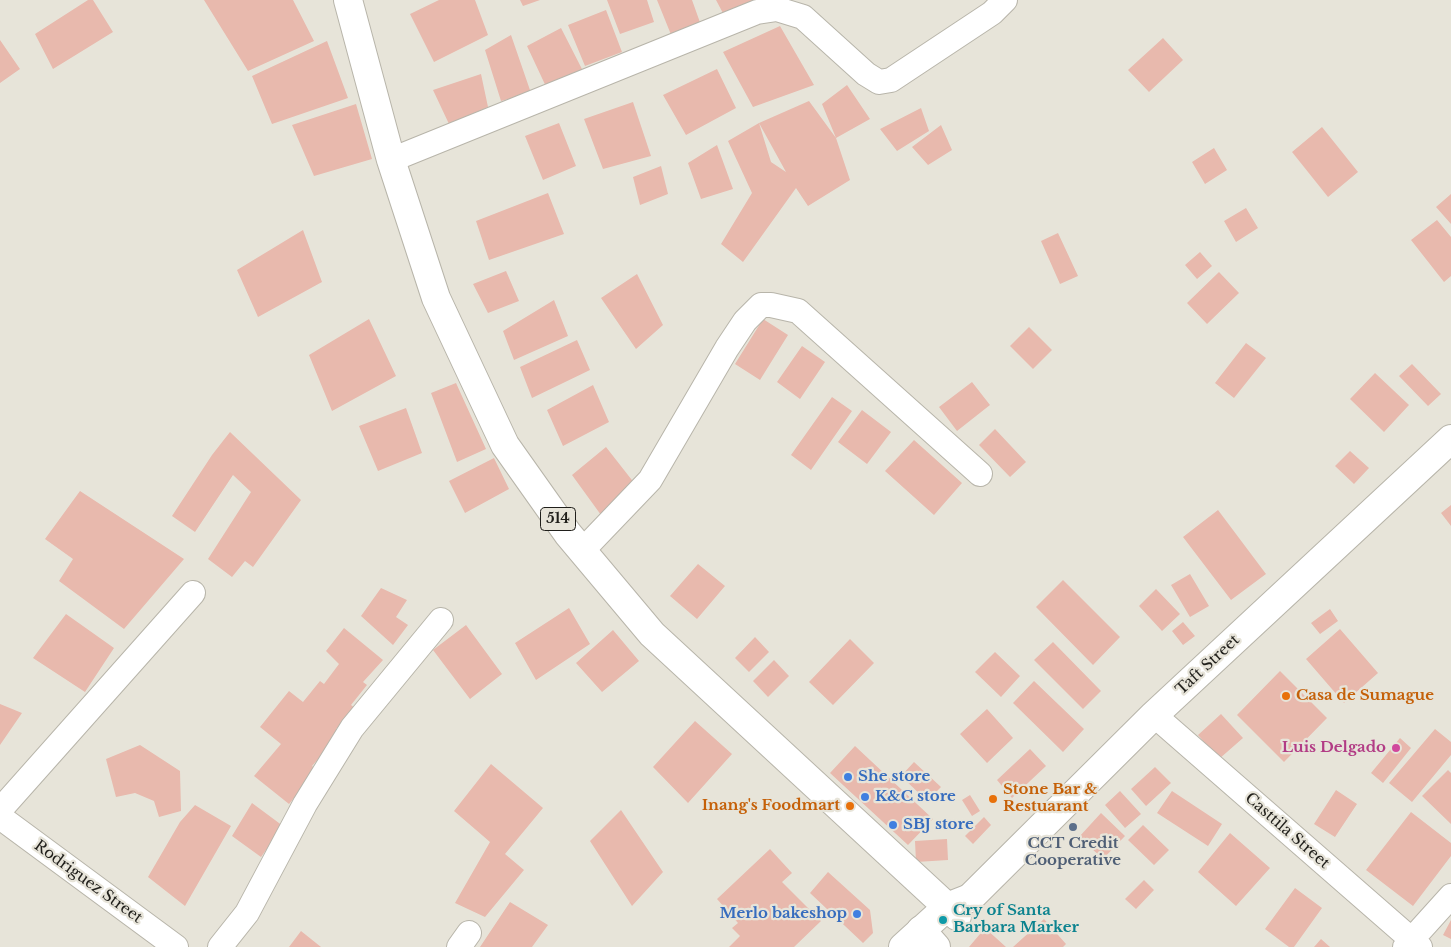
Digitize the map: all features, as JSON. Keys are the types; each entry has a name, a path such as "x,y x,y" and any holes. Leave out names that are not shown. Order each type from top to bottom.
{"main road":[{"name":"514","path":"348,0 391,160 436,298 505,445 582,551 652,634 958,907"},
{"name":"Taft Street","path":"924,943 958,907 1154,715 1451,439"}],"street":[{"path":"391,160 757,12 777,9 802,18 866,74 879,82 891,80 992,13 1005,0"},
{"path":"582,551 650,480 727,348 745,321 761,305 771,305 798,311 980,474"},
{"path":"0,810 193,593"},
{"path":"220,947 247,913 305,804 352,728 441,620"},
{"name":"Casttila Street","path":"1154,715 1412,945"},
{"name":"Rodriguez Street","path":"0,817 176,947"},
{"path":"1412,945 1451,896"}],"building":[{"path":"88,0 93,0 113,32 53,69 35,34"},
{"path":"204,0 293,0 314,41 248,71"},
{"path":"439,0 475,0 488,35 434,62 410,14"},
{"path":"520,0 540,0 523,6"},
{"path":"607,0 647,0 654,22 620,34"},
{"path":"657,0 692,0 702,28 674,42"},
{"path":"716,0 768,0 725,17"},
{"path":"606,10 622,52 585,66 568,25"},
{"path":"780,26 814,85 753,107 723,52"},
{"path":"561,28 584,73 549,93 527,46"},
{"path":"511,35 531,93 501,101 485,50"},
{"path":"1163,38 1183,60 1149,92 1128,70"},
{"path":"0,40 20,69 0,83"},
{"path":"327,41 348,98 272,124 252,76"},
{"path":"717,69 736,108 686,135 663,95"},
{"path":"481,74 488,107 449,124 433,90"},
{"path":"847,85 870,119 836,138 822,104"},
{"path":"809,101 836,138 850,180 808,206 796,188 743,262 721,244 752,193 728,141 759,123","holes":["759,123 786,172 771,162"]},
{"path":"633,102 651,156 603,169 584,119"},
{"path":"356,104 372,159 314,176 292,125"},
{"path":"921,108 929,131 897,151 880,129"},
{"path":"559,123 576,166 543,180 525,136"},
{"path":"941,125 952,150 928,165 912,147"},
{"path":"1322,127 1358,172 1328,197 1292,152"},
{"path":"717,145 733,189 701,199 688,163"},
{"path":"1214,148 1227,170 1205,184 1192,162"},
{"path":"661,166 668,194 640,205 633,177"},
{"path":"548,193 564,234 489,260 476,221"},
{"path":"1451,194 1451,224 1436,207"},
{"path":"1246,208 1258,228 1236,242 1224,221"},
{"path":"1437,220 1451,237 1451,276 1444,282 1411,240"},
{"path":"303,230 322,282 258,317 237,270"},
{"path":"1058,233 1078,276 1060,284 1041,241"},
{"path":"1200,252 1212,266 1197,279 1185,265"},
{"path":"506,271 519,301 488,313 473,284"},
{"path":"1219,272 1239,293 1207,324 1187,303"},
{"path":"637,274 663,325 636,349 601,298"},
{"path":"554,300 568,336 514,360 503,331"},
{"path":"369,319 396,376 332,411 309,355"},
{"path":"763,319 788,335 760,380 735,364"},
{"path":"1029,327 1052,350 1033,369 1010,346"},
{"path":"577,340 590,370 532,398 520,367"},
{"path":"1246,343 1266,358 1234,398 1215,383"},
{"path":"802,346 825,362 800,399 777,382"},
{"path":"1412,364 1441,394 1428,406 1399,376"},
{"path":"1375,373 1409,405 1384,432 1350,399"},
{"path":"972,382 990,405 957,431 939,407"},
{"path":"456,383 486,449 457,462 431,393"},
{"path":"593,385 609,422 563,446 547,410"},
{"path":"832,397 852,411 811,470 791,455"},
{"path":"406,408 422,453 378,471 359,426"},
{"path":"862,410 891,432 867,464 838,442"},
{"path":"995,429 1026,462 1010,477 979,445"},
{"path":"230,432 301,500 253,567 245,561 232,577 208,559 251,492 233,475 195,532 172,516 212,455"},
{"path":"914,440 962,483 934,515 885,471"},
{"path":"606,447 635,484 601,515 572,475"},
{"path":"1350,451 1369,468 1354,484 1335,466"},
{"path":"494,458 509,489 465,513 449,481"},
{"path":"80,491 184,559 124,629 59,581 73,559 45,539"},
{"path":"1451,505 1451,526 1441,513"},
{"path":"1218,510 1266,574 1231,600 1183,537"},
{"path":"698,564 725,586 697,619 670,596"},
{"path":"1190,574 1209,606 1190,617 1171,585"},
{"path":"1063,580 1120,637 1093,665 1036,607"},
{"path":"381,588 407,600 396,617 408,625 393,645 361,616"},
{"path":"1156,589 1180,614 1162,631 1139,606"},
{"path":"569,608 590,644 536,680 515,643"},
{"path":"1330,609 1338,621 1320,634 1311,623"},
{"path":"66,614 114,648 85,692 33,658"},
{"path":"1183,622 1195,636 1183,645 1172,631"},
{"path":"466,625 502,674 470,699 433,650"},
{"path":"344,628 383,660 363,682 367,685 351,705 355,708 336,729 341,733 312,766 317,770 289,804 254,776 281,744 260,727 289,691 303,702 320,681 324,684 339,664 326,651"},
{"path":"1340,629 1378,673 1344,703 1306,659"},
{"path":"613,630 639,661 602,692 576,663"},
{"path":"755,637 769,652 749,672 735,658"},
{"path":"850,639 874,663 833,705 809,682"},
{"path":"1053,642 1101,691 1083,709 1034,660"},
{"path":"995,652 1020,676 1001,697 975,672"},
{"path":"774,660 789,676 768,697 753,681"},
{"path":"1280,671 1327,718 1284,762 1237,715"},
{"path":"1034,681 1084,729 1063,752 1013,703"},
{"path":"0,704 22,713 0,745"},
{"path":"987,709 1013,738 987,763 960,734"},
{"path":"1221,714 1243,738 1219,759 1198,735"},
{"path":"695,721 732,754 688,803 653,767"},
{"path":"1435,729 1451,742 1451,755 1412,802 1389,783"},
{"path":"1400,738 1411,748 1383,783 1371,773"},
{"path":"140,745 180,771 181,811 159,817 154,801 135,793 116,797 106,759"},
{"path":"855,746 933,819 908,845 830,773"},
{"path":"1030,749 1046,766 1012,798 997,780"},
{"path":"914,762 941,787 927,801 901,776"},
{"path":"491,764 543,808 505,854 524,870 485,917 455,903 490,842 454,811"},
{"path":"1155,767 1171,783 1146,806 1131,789"},
{"path":"1448,770 1451,773 1451,824 1422,796"},
{"path":"1336,790 1357,804 1335,837 1314,824"},
{"path":"1120,791 1141,814 1125,828 1105,805"},
{"path":"1172,791 1222,824 1208,846 1157,813"},
{"path":"970,795 980,811 972,816 962,800"},
{"path":"252,803 283,826 261,857 232,836"},
{"path":"195,805 231,826 185,906 148,877 180,822"},
{"path":"621,810 663,872 632,906 590,841"},
{"path":"1411,812 1451,843 1451,856 1413,906 1366,870"},
{"path":"1101,813 1125,836 1103,859 1079,837"},
{"path":"984,817 991,825 973,844 965,836"},
{"path":"1143,825 1169,850 1154,865 1128,840"},
{"path":"1230,833 1270,868 1236,906 1198,872"},
{"path":"947,839 948,860 916,862 915,841"},
{"path":"770,849 792,873 782,882 821,921 794,947 729,947 740,936 732,928 738,923 717,899"},
{"path":"828,872 870,910 873,933 863,943 810,893"},
{"path":"1144,880 1154,890 1136,909 1125,899"},
{"path":"1295,888 1322,908 1294,947 1289,947 1265,929"},
{"path":"510,902 548,925 532,947 480,947"},
{"path":"1044,919 1066,944 1063,947 1013,947"},
{"path":"1451,920 1451,939 1443,935"},
{"path":"985,928 1006,947 969,947"},
{"path":"301,931 321,947 289,947"},
{"path":"1321,939 1330,947 1314,947"}],"place":[{"name":"Casa de Sumague","path":"1286,696"},
{"name":"Luis Delgado","path":"1396,748"},
{"name":"She store","path":"848,777"},
{"name":"K&C store","path":"865,797"},
{"name":"Stone Bar & Restuarant","path":"993,799"},
{"name":"Inang's Foodmart","path":"850,806"},
{"name":"SBJ store","path":"893,825"},
{"name":"CCT Credit Cooperative","path":"1073,827"},
{"name":"Merlo bakeshop","path":"857,914"},
{"name":"Cry of Santa Barbara Marker","path":"943,920"}]}
